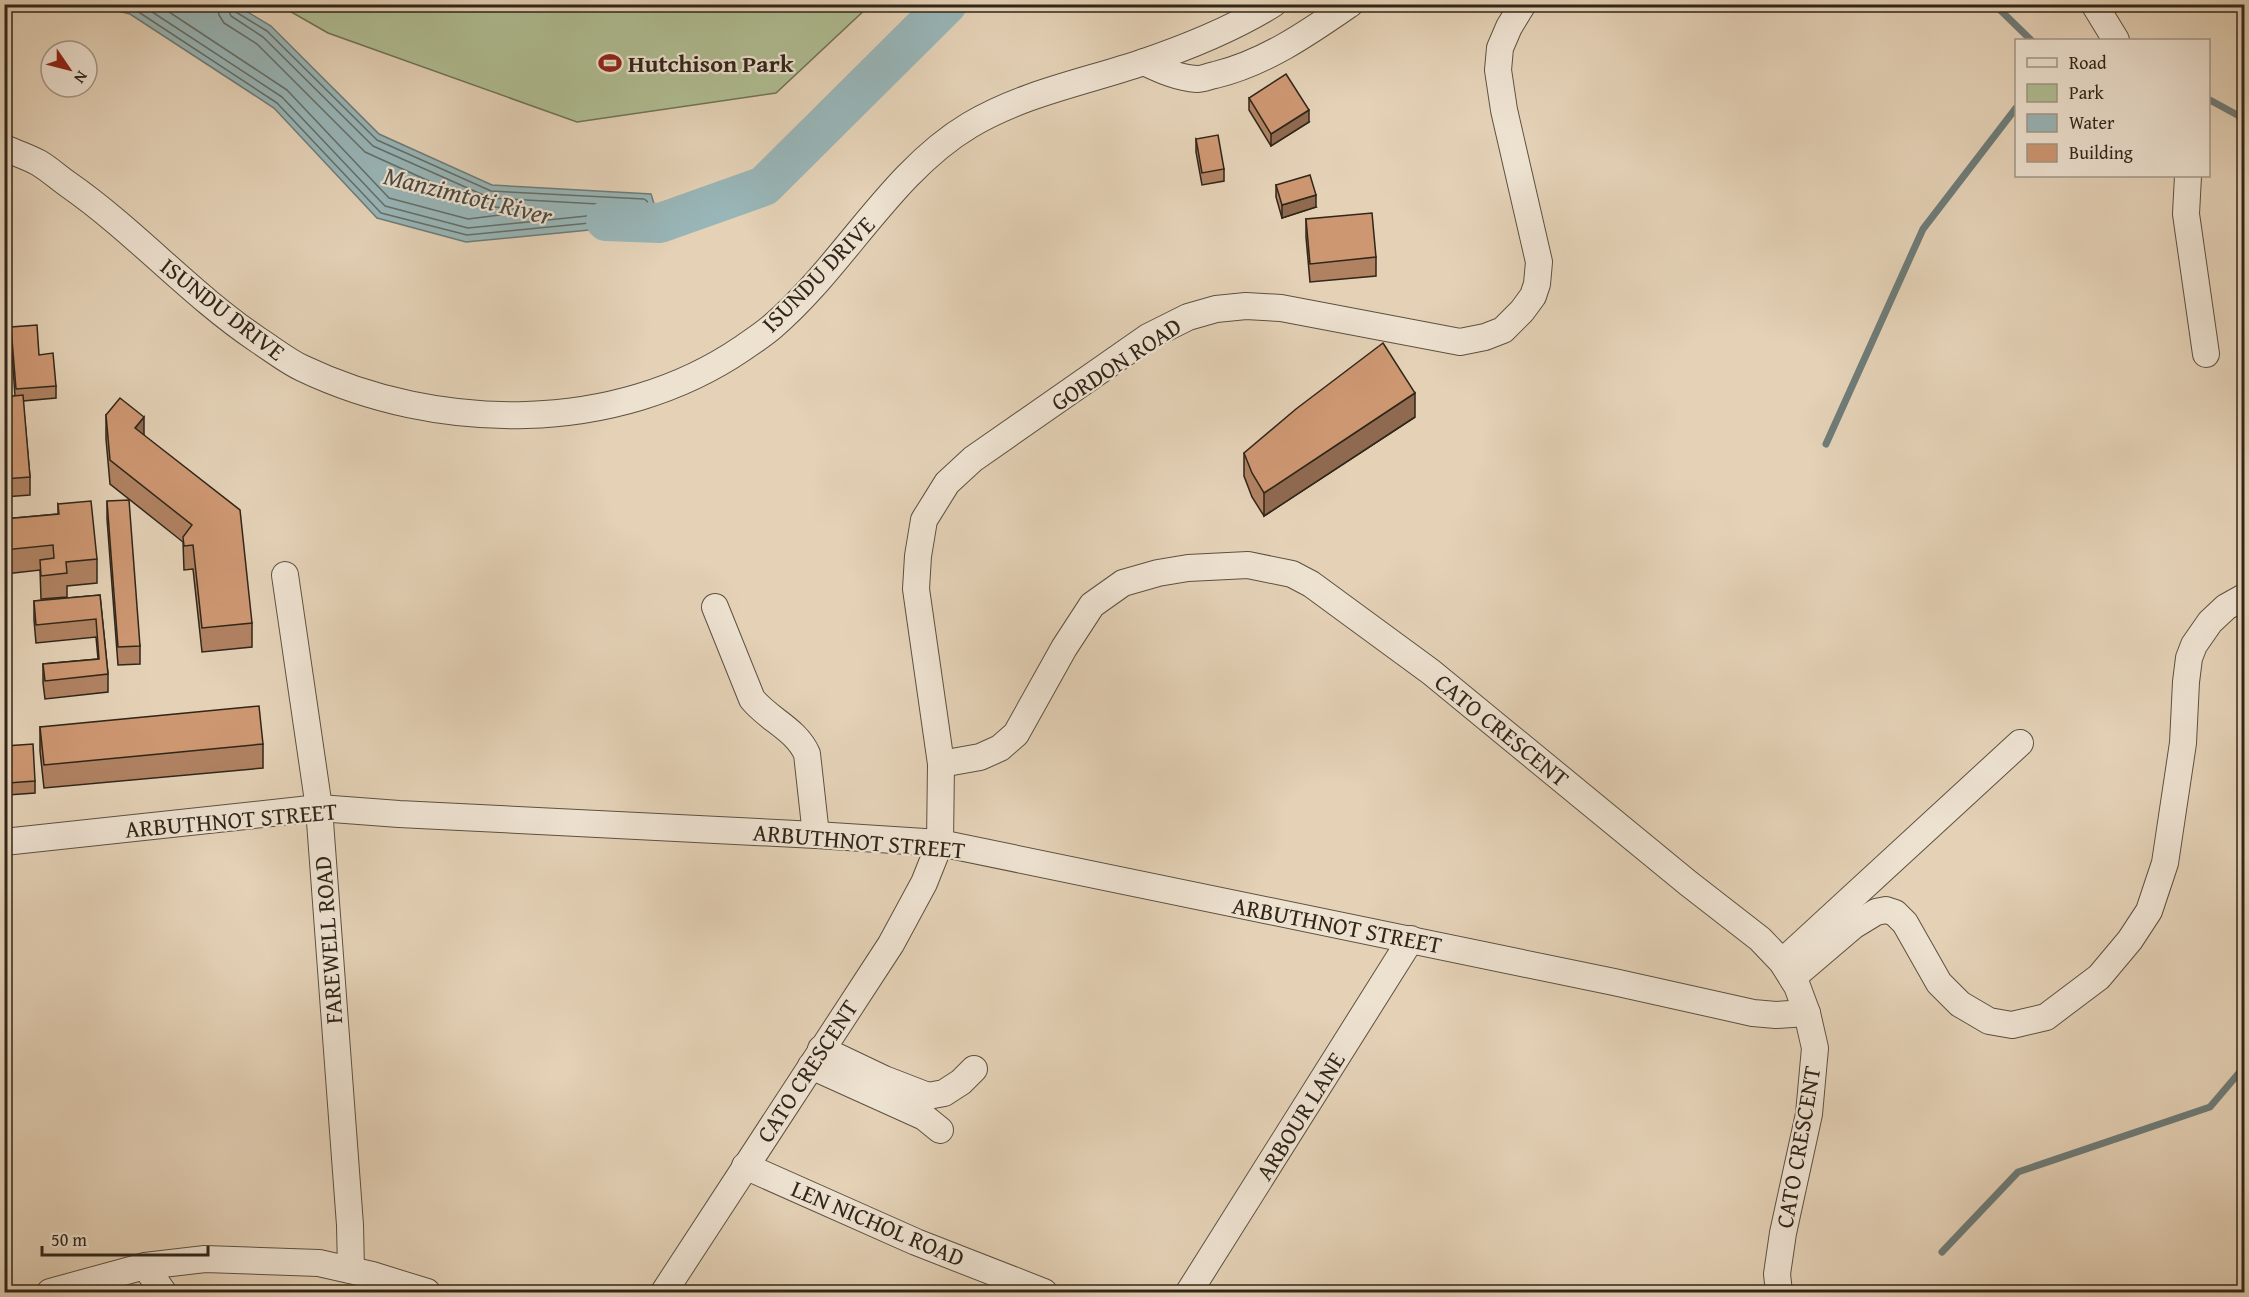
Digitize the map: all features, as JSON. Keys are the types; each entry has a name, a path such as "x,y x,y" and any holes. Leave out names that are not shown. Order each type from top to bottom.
{"street":[{"name":"ISUNDU DRIVE","path":"4,148 39,163 95,203 207,303 299,367 345,386 391,401 494,416 542,414 592,408 633,397 672,386 717,365 772,327 830,269 916,168 968,126 1007,106 1047,91 1144,62 1209,37 1273,4"},
{"path":"1144,62 1175,75 1198,79 1231,71 1268,55 1313,30 1350,4"},
{"name":"GORDON ROAD","path":"940,843 941,764 916,588 924,520 947,483 973,459 1148,337 1188,316 1246,306 1281,308 1460,342 1485,337 1503,330 1533,296 1537,284 1539,262 1504,110 1498,70 1500,48 1523,4"},
{"path":"2094,4 2115,39"},
{"path":"2188,177 2186,214 2206,354"},
{"name":"CATO CRESCENT","path":"941,764 980,757 1000,748 1016,734 1064,648 1092,605 1123,583 1188,568 1248,566 1292,574 1311,584 1431,672 1688,883 1760,939 1787,970 1807,1012 1815,1048 1809,1114 1783,1233 1777,1274 1779,1293"},
{"name":"FAREWELL ROAD","path":"285,575 319,808 350,1225 351,1270"},
{"path":"1787,970 1852,926 1876,912 1886,910 1905,923 1939,983 1960,1004 1989,1021 2012,1025 2046,1017 2099,977 2130,940 2149,911 2165,862 2183,743 2189,658 2194,645 2210,622 2226,607 2244,597"},
{"path":"715,607 752,699 761,710 802,742 807,754 816,835"},
{"path":"1787,970 2020,743"},
{"name":"ARBUTHNOT STREET","path":"4,842 319,808 940,843 1411,939 1744,1011 1776,1015 1807,1012"},
{"name":"CATO CRESCENT","path":"664,1293 891,944 924,883 940,843"},
{"name":"ARBOUR LANE","path":"1189,1293 1411,939"},
{"path":"816,1058 884,1079 928,1096 944,1093 962,1082 974,1069"},
{"path":"816,1058 924,1117 940,1130"},
{"name":"LEN NICHOL ROAD","path":"746,1166 916,1242 1044,1293"},
{"path":"50,1293 145,1266 205,1259 319,1263 351,1270 427,1293"},
{"path":"145,1266 163,1293"}],"green space":[{"name":"Hutchison Park","path":"279,5 870,5 776,93 577,122 328,33"}],"water":[{"path":"93,5 236,5 271,26 379,134 492,185 651,194 660,223 466,242 377,218 274,108 130,14"}],"building":[{"path":"1286,74 1309,110 1271,134 1249,98"},
{"path":"1218,135 1224,169 1202,173 1196,139"},
{"path":"1310,175 1316,195 1282,205 1276,185"},
{"path":"1372,213 1376,257 1310,264 1306,219"},
{"path":"37,325 39,355 53,353 56,386 16,389 11,327"},
{"path":"1383,343 1415,393 1264,493 1244,453 1296,409"},
{"path":"23,395 30,477 4,479 4,397"},
{"path":"120,398 144,417 135,428 240,510 252,623 202,628 193,545 184,546 183,537 192,525 110,460 106,415"},
{"path":"129,500 140,646 118,647 107,501"},
{"path":"91,501 97,559 66,562 67,573 41,576 40,560 54,558 53,545 4,550 4,519 59,514 58,504"},
{"path":"100,595 108,674 45,681 43,664 99,659 96,619 36,625 34,601"},
{"path":"259,706 263,744 44,765 40,727"},
{"path":"33,744 35,781 8,783 5,746"}],"waterway":[{"name":"Manzimtoti River","path":"606,221 660,223 764,186 947,4"},
{"path":"1994,4 2030,39"},
{"path":"2210,100 2241,117 2244,126"},
{"path":"1826,444 1923,229 2015,109"},
{"path":"1942,1252 2018,1172 2210,1107 2244,1067"}],"place":[{"name":"Hutchison Park","path":"610,63"}]}
